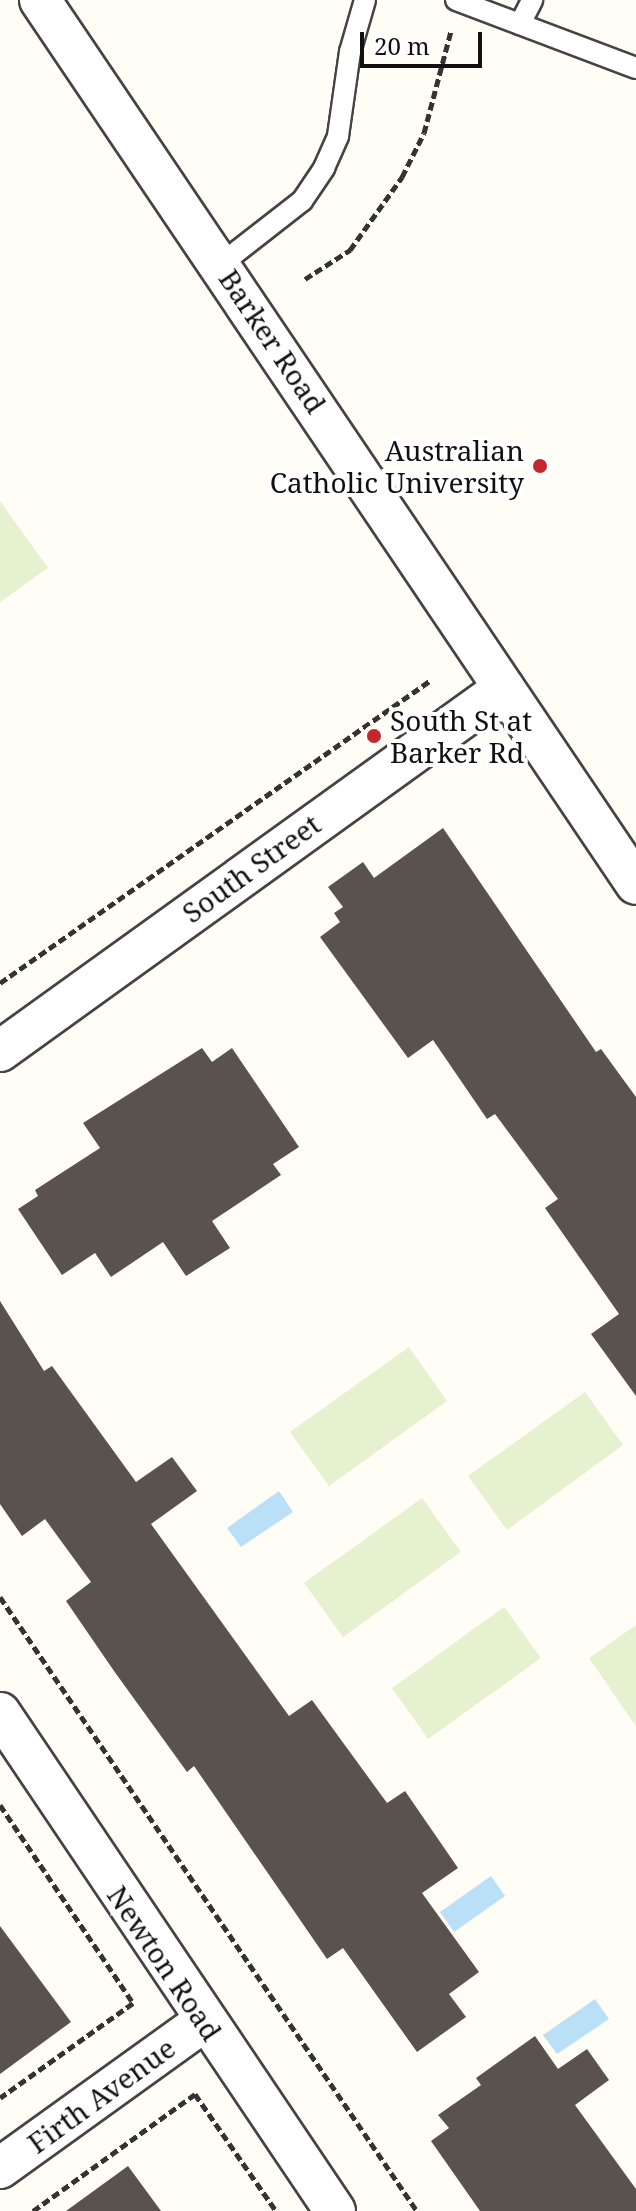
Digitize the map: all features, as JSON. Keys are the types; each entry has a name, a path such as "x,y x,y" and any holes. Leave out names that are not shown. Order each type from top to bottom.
{"street":[{"name":"Barker Road","path":"40,0 221,264 636,884"},
{"name":"South Street","path":"0,1051 504,688"},
{"name":"Newton Road","path":"0,1713 203,2022 335,2211"},
{"name":"Firth Avenue","path":"0,2168 203,2022"}],"lane":[{"path":"221,264 302,201 324,168 338,136 350,52 365,0"},
{"path":"520,24 532,0"},
{"path":"458,1 636,68"}],"path":[{"path":"305,279 350,250 402,177 424,133 436,74 458,1"},
{"path":"0,983 431,680"},
{"path":"0,1597 417,2211"},
{"path":"0,1805 133,2003 0,2098"},
{"path":"33,2211 195,2094 276,2211"}],"green space":[{"path":"0,501 48,568 0,602"},
{"path":"409,1347 447,1401 329,1486 290,1432"},
{"path":"585,1392 623,1445 507,1530 468,1476"},
{"path":"422,1498 461,1552 343,1637 304,1583"},
{"path":"504,1607 541,1658 428,1739 392,1688"},
{"path":"636,1625 636,1725 635,1725 589,1658"}],"water":[{"path":"279,1491 293,1512 241,1547 227,1528"},
{"path":"491,1876 505,1896 454,1932 440,1912"},
{"path":"595,1999 609,2019 557,2054 543,2035"}],"building":[{"path":"443,828 596,1052 601,1049 636,1097 636,1396 591,1334 619,1314 545,1208 558,1199 495,1114 487,1119 433,1040 408,1058 320,937 340,922 334,913 343,907 328,887 363,862 374,878"},
{"path":"202,1048 212,1062 232,1048 299,1147 273,1164 281,1175 212,1221 230,1248 186,1276 163,1242 111,1277 95,1253 62,1275 18,1209 38,1196 35,1190 100,1148 83,1123"},
{"path":"0,1301 44,1371 52,1366 136,1482 172,1457 197,1491 151,1524 289,1716 312,1700 387,1803 405,1791 458,1868 422,1893 479,1972 449,1994 466,2017 417,2052 343,1948 327,1959 194,1766 187,1772 114,1671 66,1601 91,1582 45,1519 22,1536 0,1504"},
{"path":"0,1926 71,2022 0,2074"},
{"path":"535,2036 558,2069 587,2049 609,2080 575,2105 636,2189 636,2211 480,2211 431,2141 449,2128 438,2115 481,2085 476,2078"},
{"path":"128,2166 161,2211 66,2211"}],"place":[{"name":"Australian Catholic University","path":"540,466"},
{"name":"South St at Barker Rd","path":"374,736"}]}
